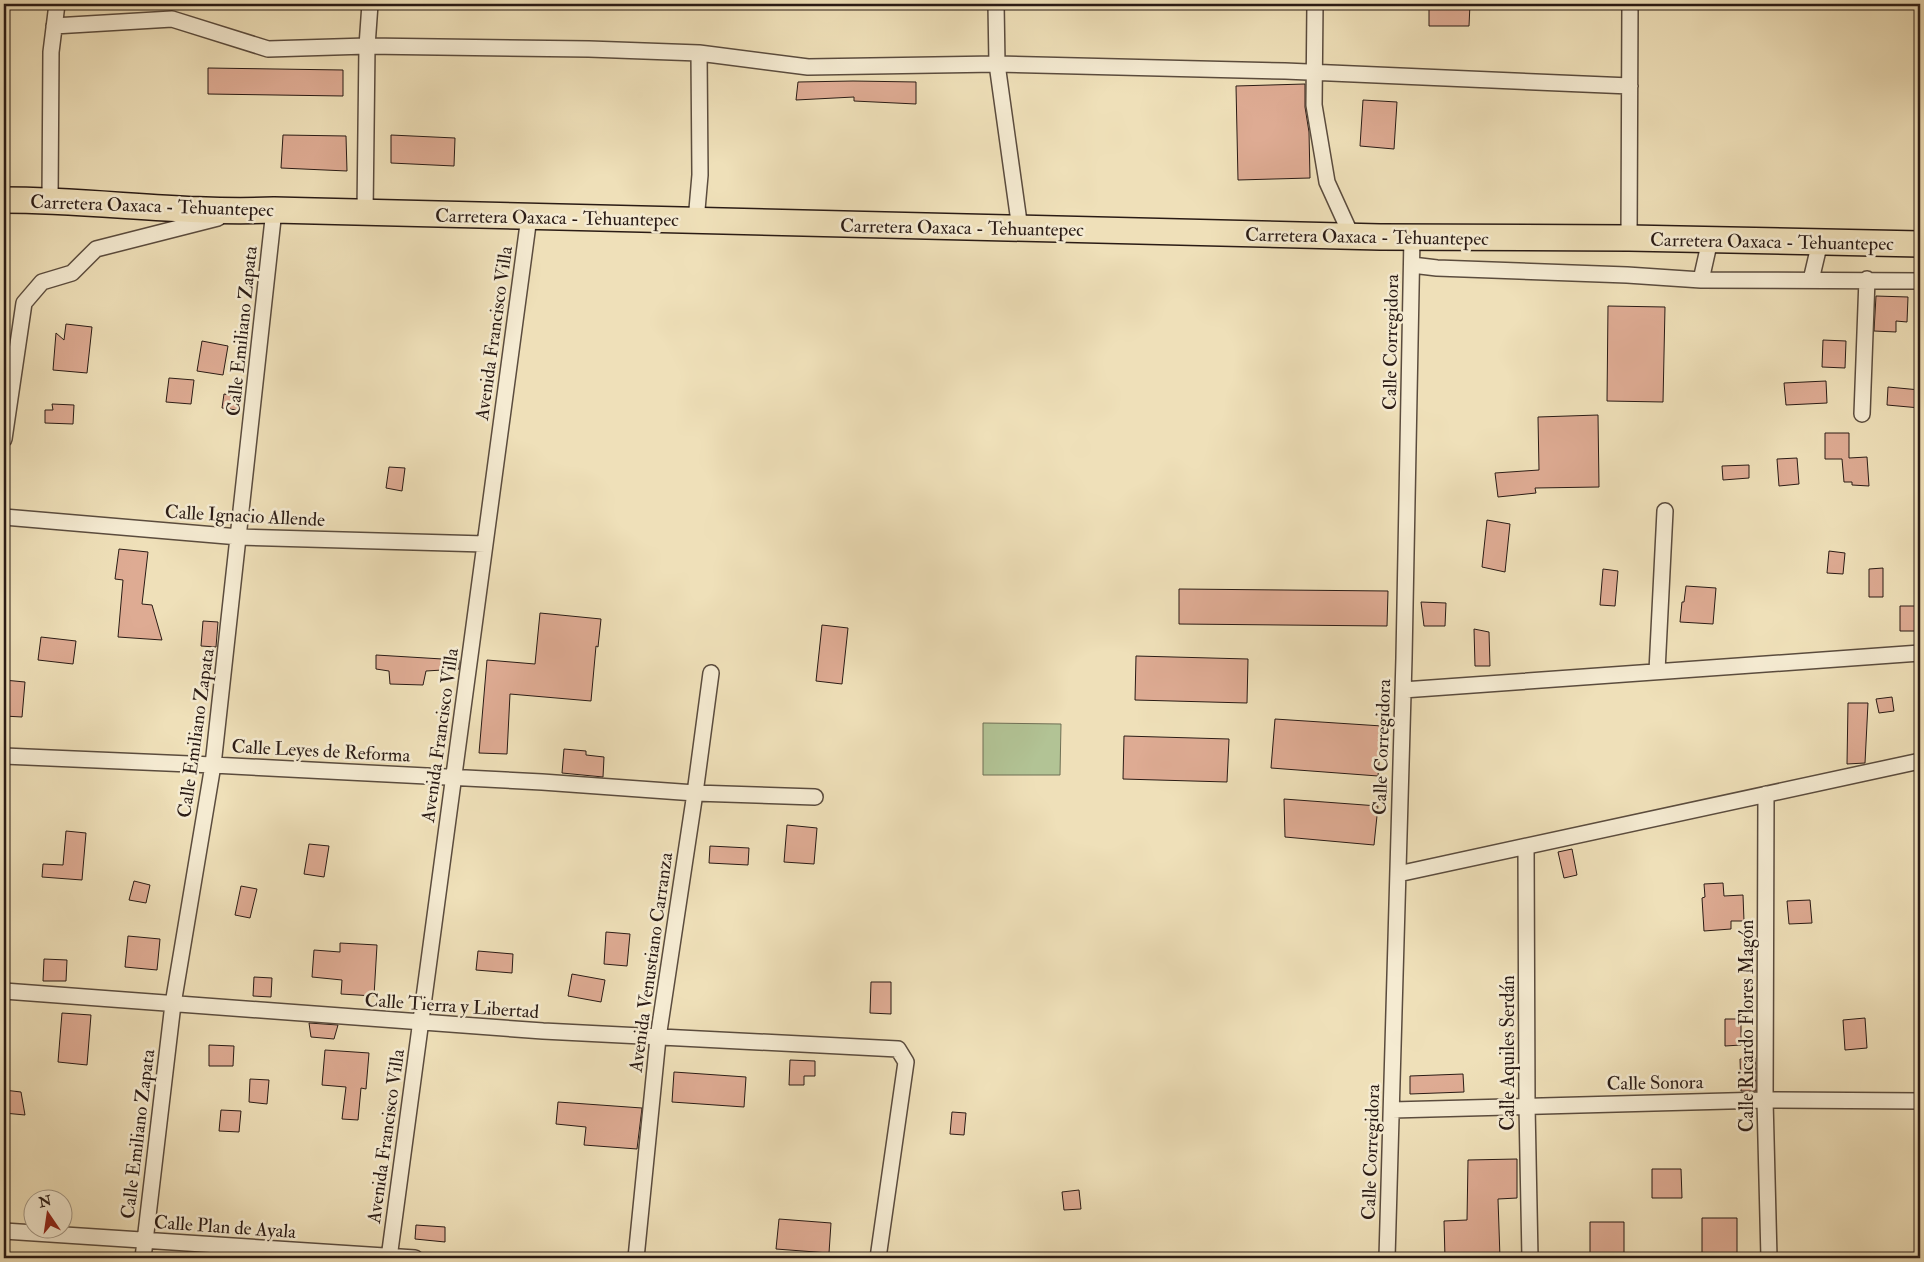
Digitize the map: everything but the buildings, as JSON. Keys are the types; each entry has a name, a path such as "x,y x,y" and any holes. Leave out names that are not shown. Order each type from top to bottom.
{"main road":[{"name":"Carretera Oaxaca - Tehuantepec","path":"4,200 50,200 240,212 274,210 1352,236 1630,238 1920,244"}],"street":[{"path":"50,200 51,52 57,4"},
{"path":"365,213 367,46 370,4"},
{"path":"996,4 997,64 1020,229"},
{"path":"1315,4 1314,105 1327,182 1352,236"},
{"path":"1630,4 1630,238"},
{"path":"54,26 172,19 268,49 367,46 589,49 699,53 808,67 997,64 1314,73 1630,86"},
{"path":"696,221 700,175 699,53"},
{"name":"Calle Emiliano Zapata","path":"143,1258 173,1004 213,764 274,210"},
{"path":"4,439 24,303 42,282 72,273 96,249 240,212"},
{"name":"Avenida Francisco Villa","path":"389,1258 529,217"},
{"name":"Calle Corregidora","path":"1387,1258 1403,690 1412,237"},
{"path":"1700,280 1710,240"},
{"path":"1811,280 1820,242"},
{"path":"1412,265 1437,268 1627,275 1700,280 1920,281"},
{"path":"1862,414 1868,280"},
{"path":"1657,671 1665,511"},
{"name":"Calle Ignacio Allende","path":"4,517 239,537 484,544"},
{"path":"1403,690 1920,653"},
{"name":"Avenida Venustiano Carranza","path":"636,1258 658,1038 711,673"},
{"name":"Calle Leyes de Reforma","path":"4,756 213,764 695,793 815,797"},
{"path":"1398,874 1920,761"},
{"name":"Calle Ricardo Flores Magón","path":"1766,794 1765,1100 1769,1258"},
{"name":"Calle Aquiles Serdán","path":"1526,847 1527,1106 1530,1258"},
{"name":"Calle Tierra y Libertad","path":"4,991 421,1023 658,1038 898,1049 906,1062 878,1258"},
{"name":"Calle Sonora","path":"1392,1110 1765,1100 1920,1101"},
{"name":"Calle Plan de Ayala","path":"4,1231 389,1258 414,1258"}],"green space":[{"path":"983,723 1061,724 1060,775 983,775"}]}
